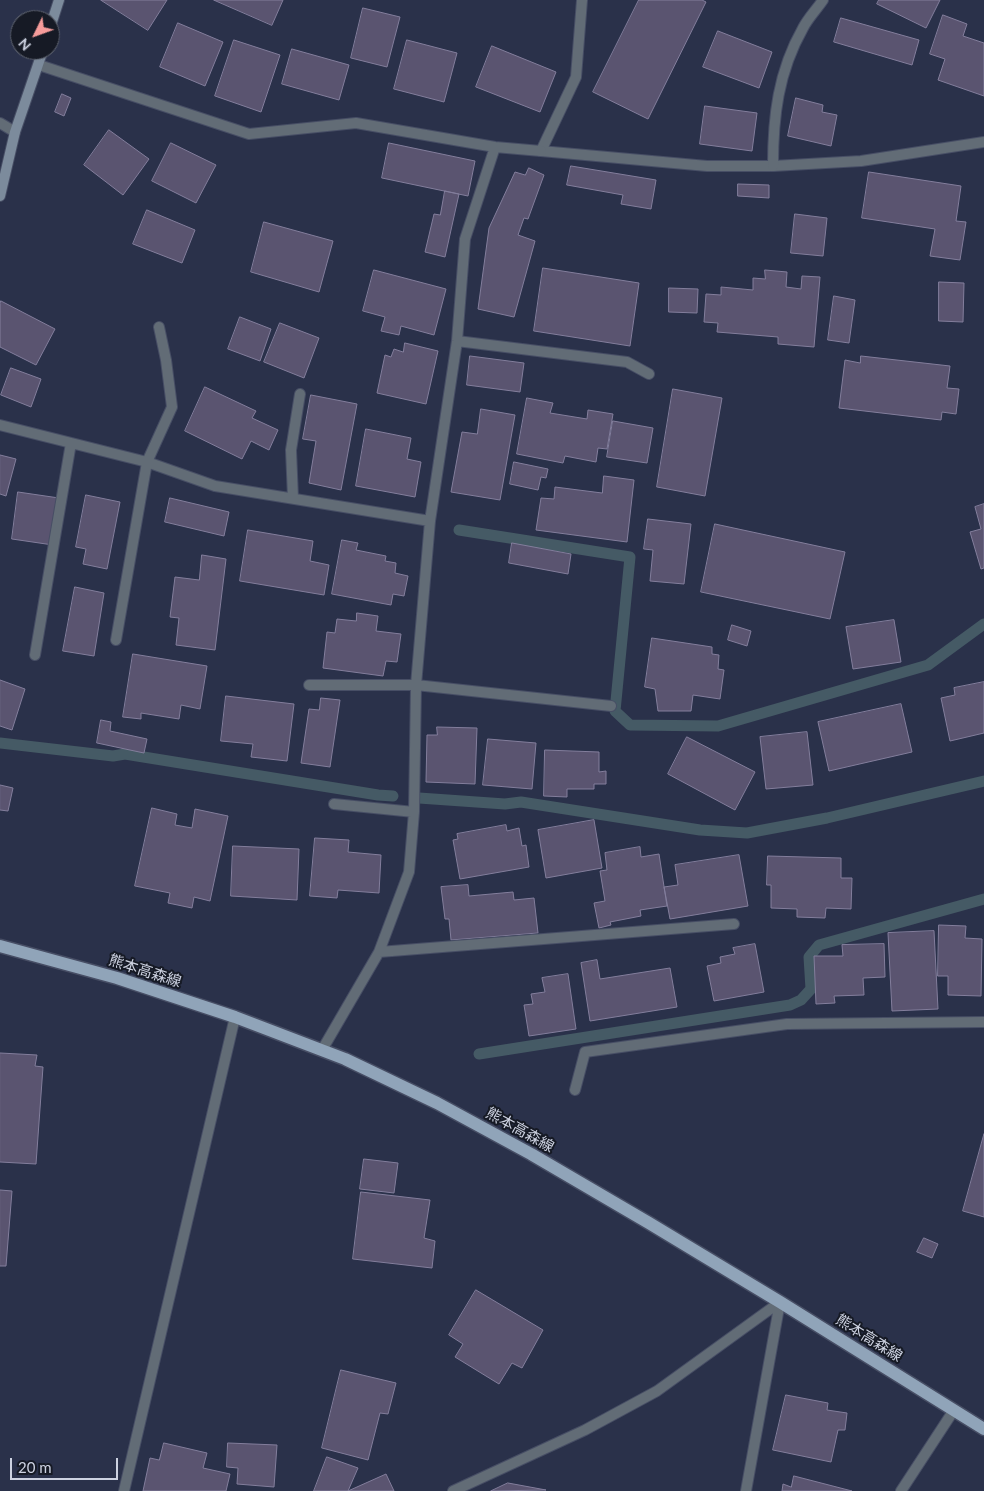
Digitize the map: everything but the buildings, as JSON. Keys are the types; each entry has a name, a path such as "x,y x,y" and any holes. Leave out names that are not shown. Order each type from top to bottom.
{"main road":[{"path":"0,196 15,132 40,60"},
{"name":"熊本高森線","path":"0,946 117,978 235,1018 345,1059 437,1103 531,1154 649,1222 984,1429"}],"street":[{"path":"541,151 576,77 582,0"},
{"path":"773,166 775,109 785,66 803,28 823,0"},
{"path":"39,65 249,134 356,123 495,147 707,166 773,166 861,161 984,142"},
{"path":"0,123 15,132"},
{"path":"322,1050 379,952 409,872 414,812 416,685 430,521 457,341 465,240 495,147"},
{"path":"116,640 148,462 172,407 166,360 159,327"},
{"path":"457,341 627,362 649,374"},
{"path":"293,498 291,450 300,394"},
{"path":"0,425 148,462 215,486 430,521"},
{"path":"35,655 71,443"},
{"path":"309,685 416,685 611,706"},
{"path":"334,804 414,812"},
{"path":"379,952 734,924"},
{"path":"124,1491 235,1018"},
{"path":"575,1090 584,1052 787,1024 984,1022"},
{"path":"453,1491 585,1430 657,1391 780,1302"},
{"path":"746,1491 780,1302"},
{"path":"901,1491 954,1410"}],"waterway":[{"path":"459,530 630,557 615,711 630,725 718,726 928,665 984,624"},
{"path":"0,743 113,756 125,754 393,796"},
{"path":"419,798 505,804 521,802 700,830 747,833 827,818 984,781"},
{"path":"479,1054 790,1005 801,1000 811,989 809,957 819,945 984,899"}]}
